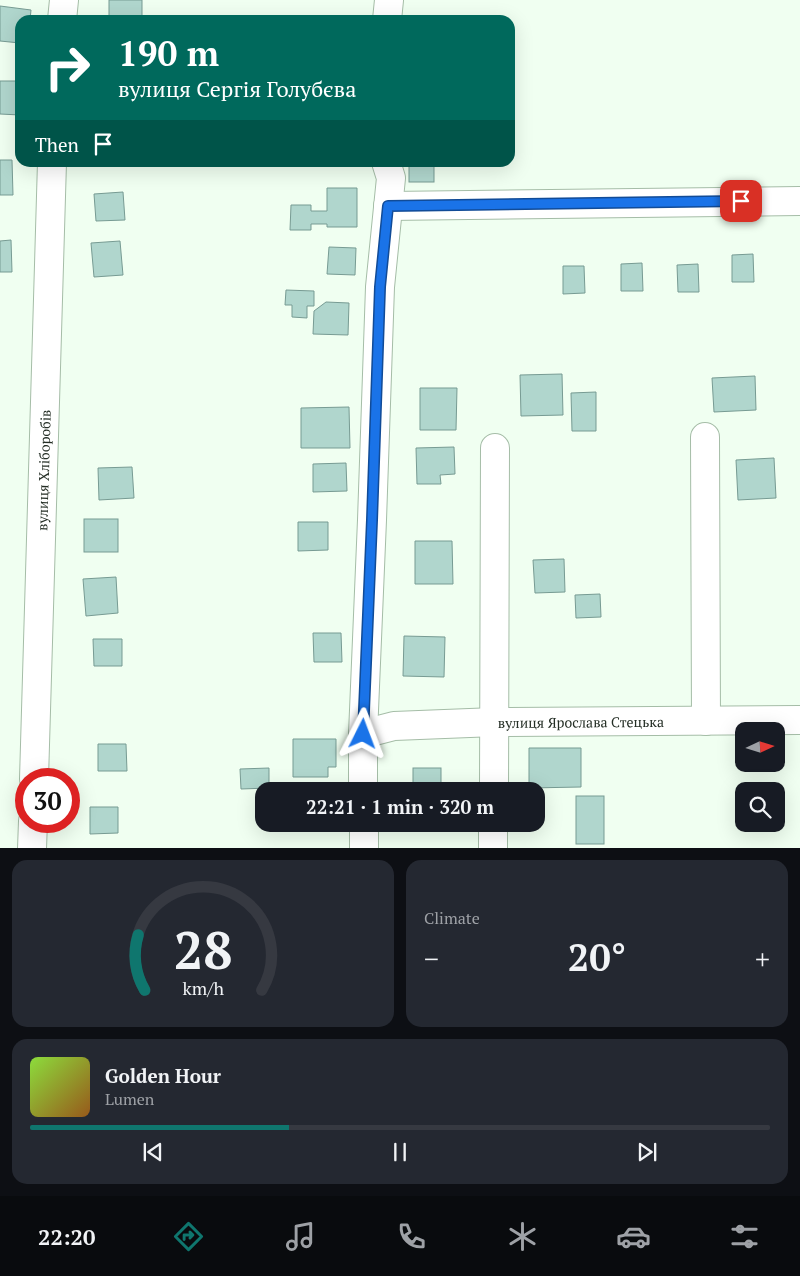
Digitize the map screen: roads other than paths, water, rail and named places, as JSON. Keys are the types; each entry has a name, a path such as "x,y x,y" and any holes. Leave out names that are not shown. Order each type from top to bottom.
{"street":[{"path":"62,15 64,0"},
{"path":"388,15 389,0"},
{"name":"вулиця Хліборобів","path":"34,768 52,167"},
{"path":"363,782 363,734 380,287 391,178 388,167"},
{"path":"388,206 800,201"},
{"path":"705,437 706,721"},
{"path":"494,782 495,448"},
{"name":"вулиця Ярослава Стецька","path":"363,734 394,726 494,722 800,720"},
{"path":"364,832 364,848"},
{"path":"493,832 493,848"},
{"path":"32,848 33,833"}]}
